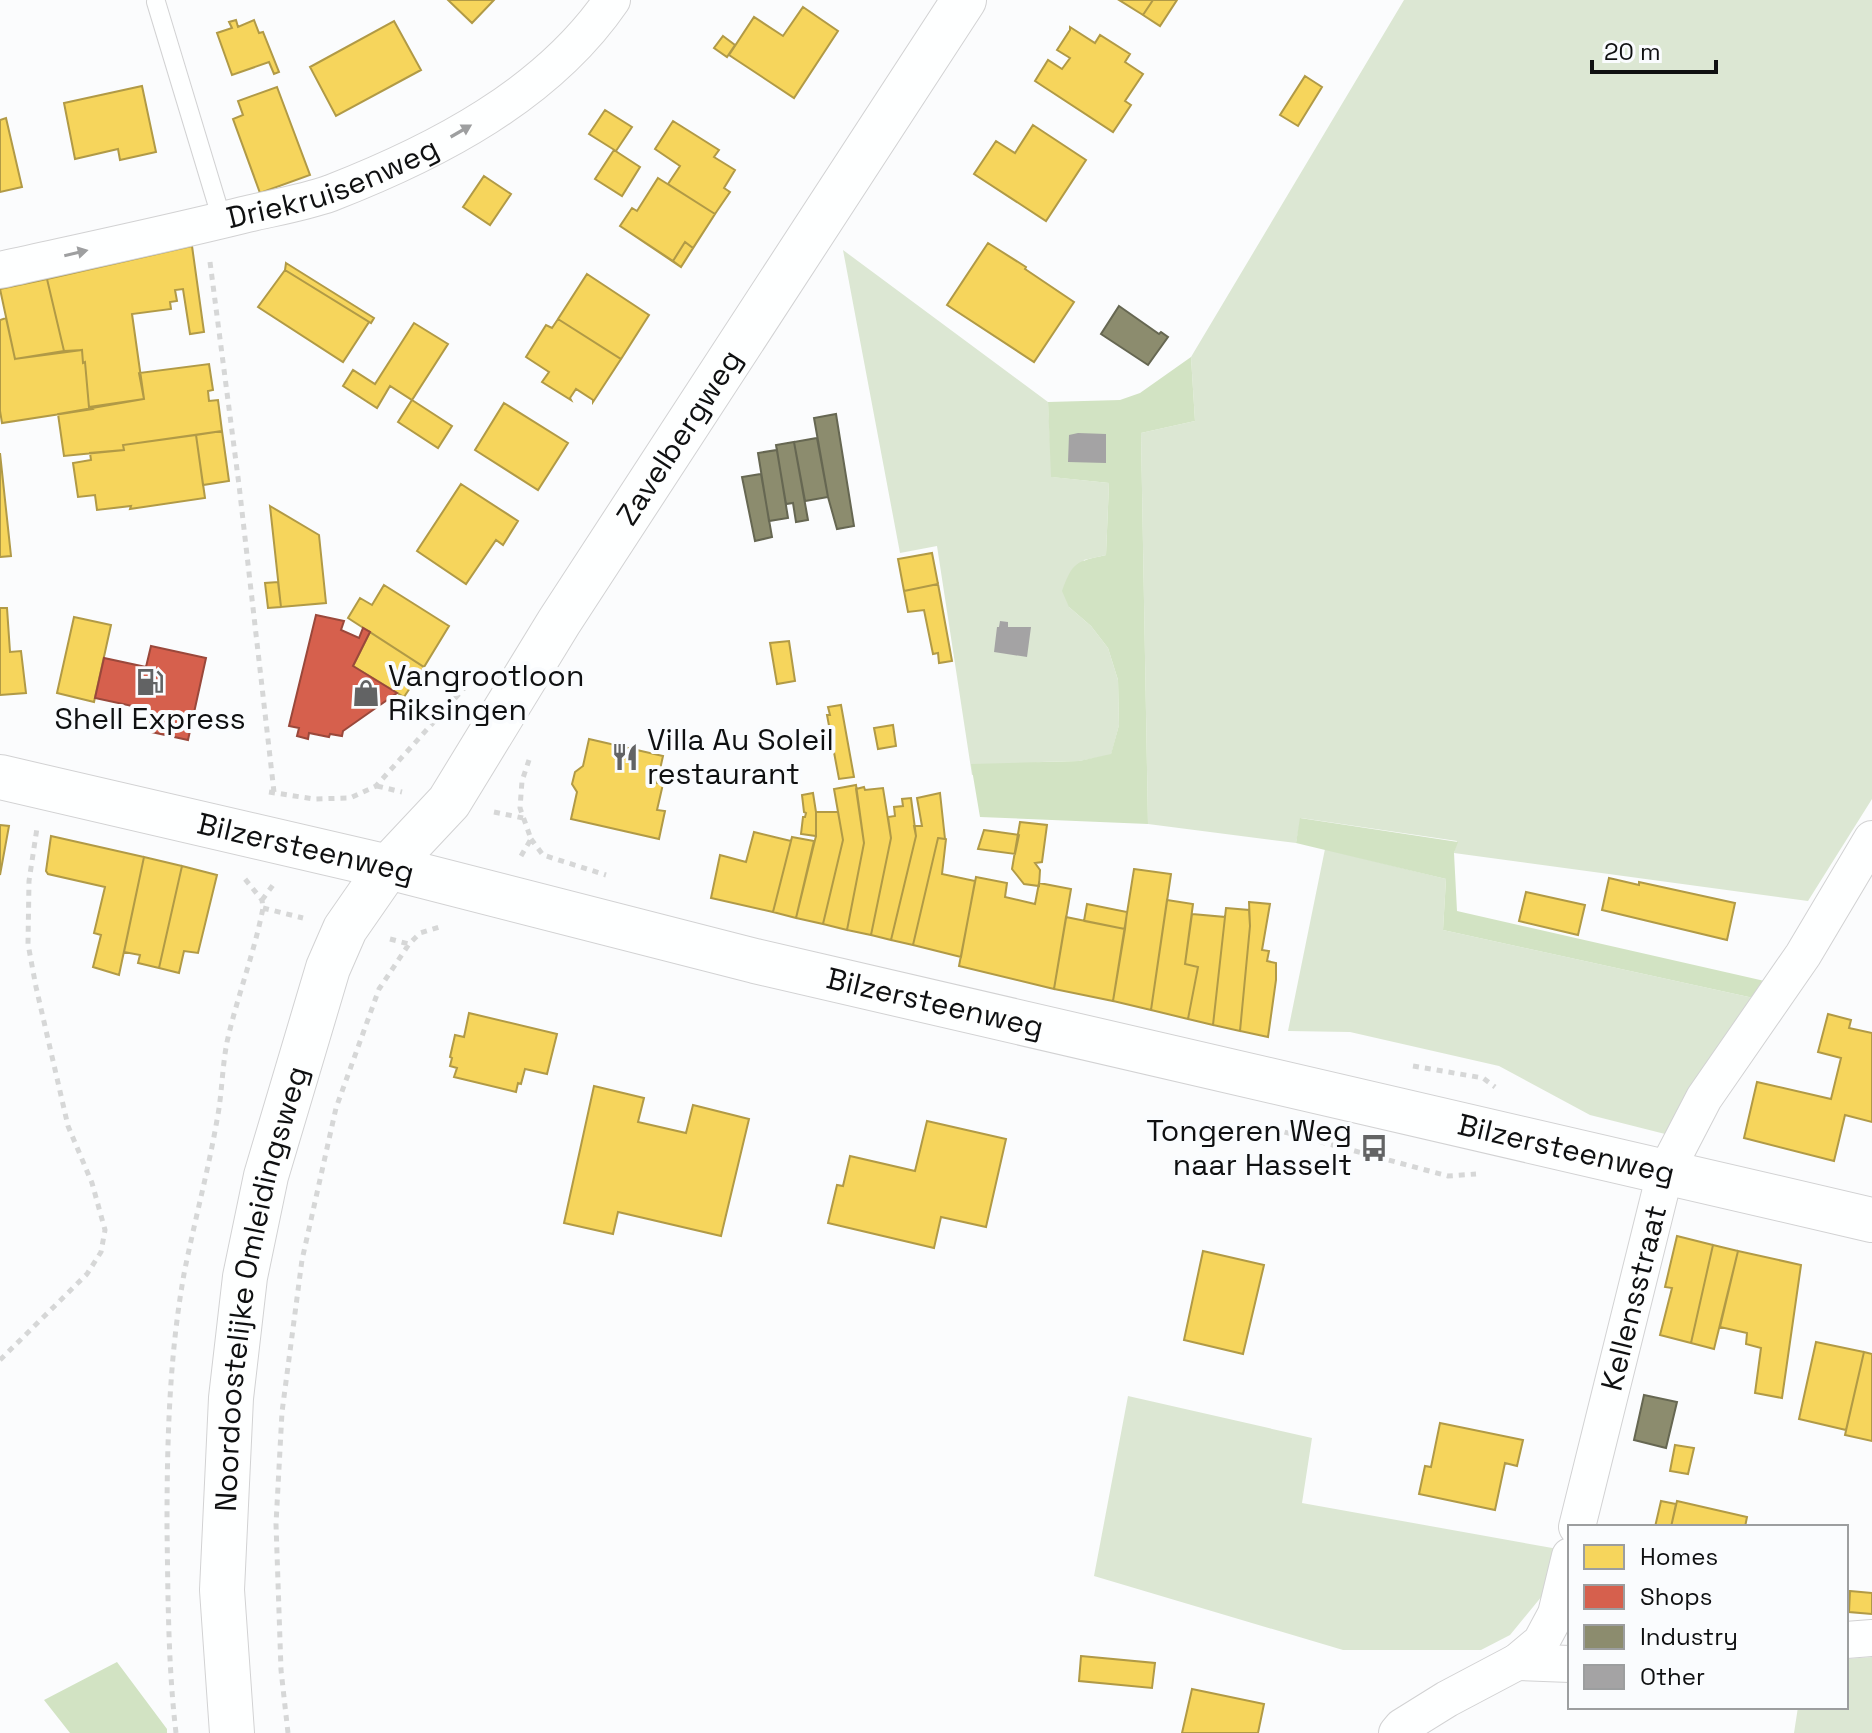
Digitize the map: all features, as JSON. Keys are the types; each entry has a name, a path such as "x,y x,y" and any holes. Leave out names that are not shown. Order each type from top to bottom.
{"main road":[{"name":"Zavelbergweg","path":"388,867 449,802 559,622 964,0"},
{"name":"Bilzersteenweg","path":"0,777 388,867 755,961 1872,1220"},
{"name":"Noordoostelijke Omleidingsweg","path":"232,1733 222,1590 231,1398 245,1277 266,1176 328,968 345,929 388,867"}],"street":[{"name":"Driekruisenweg","path":"0,270 329,194 435,147 497,110 548,72 597,22 612,0"},
{"name":"Kellensstraat","path":"1577,1525 1665,1173 1704,1098 1803,955 1872,839"},
{"path":"1397,1733 1447,1699 1517,1662 1541,1642 1556,1614 1568,1564"},
{"path":"1848,1640 1872,1638"},
{"path":"1517,1662 1568,1664"}],"lane":[{"path":"156,2 214,222"}],"path":[{"path":"214,222 277,841"},
{"path":"258,790 314,799 350,798 376,786 469,683"},
{"path":"288,1733 281,1670 276,1524 282,1412 302,1260 336,1108 379,989 409,944 420,933 443,926 477,927 531,839 520,808 522,781 532,749"},
{"path":"0,1360 87,1274 101,1252 105,1230 92,1183 68,1126 28,944 29,881 45,788"}],"green space":[{"path":"1404,0 1872,0 1872,799 1808,901 1454,853 1457,841 1301,818 1296,843 1148,824 1141,433 1195,421 1191,357"},
{"path":"843,250 1048,402 1052,477 1109,483 1106,555 1084,560 1069,607 1091,626 1108,648 1118,680 1119,725 1111,755 1079,761 1041,762 972,775 937,546 900,553"},
{"path":"1191,357 1195,421 1141,433 1148,824 980,817 971,764 1079,761 1111,754 1119,725 1118,680 1108,648 1091,626 1069,607 1062,591 1077,564 1106,555 1109,483 1051,477 1048,402 1120,400 1140,393"},
{"path":"1300,818 1458,842 1454,853 1457,911 1769,982 1758,999 1443,930 1446,879 1296,843"},
{"path":"1325,849 1446,879 1443,930 1758,999 1669,1135 1590,1115 1499,1066 1350,1032 1288,1031"},
{"path":"1128,1396 1312,1438 1302,1503 1558,1549 1542,1596 1510,1635 1481,1650 1343,1650 1094,1576"},
{"path":"1872,1657 1872,1733 1794,1733 1798,1709 1848,1709 1848,1659"},
{"path":"117,1662 167,1733 70,1733 44,1700"}],"building: Homes":[{"path":"448,0 494,0 472,23"},
{"path":"1119,0 1153,0 1143,15"},
{"path":"1153,0 1177,0 1160,26 1143,15"},
{"path":"803,7 838,31 794,98 729,55 754,17 783,36"},
{"path":"236,20 238,27 254,20 259,33 263,32 279,72 274,74 269,62 232,75 217,33 232,28 229,22"},
{"path":"394,21 421,70 336,116 310,67"},
{"path":"1070,27 1095,43 1100,35 1130,54 1125,62 1143,74 1125,101 1131,105 1113,132 1035,81 1048,60 1062,69 1070,58 1057,50"},
{"path":"723,36 735,45 727,57 714,48"},
{"path":"1305,76 1322,87 1298,126 1280,115"},
{"path":"142,86 156,152 120,160 118,149 75,159 64,103"},
{"path":"277,87 310,175 260,193 233,119 243,115 238,101"},
{"path":"605,110 632,127 616,151 589,134"},
{"path":"6,118 22,187 0,192 0,120"},
{"path":"673,121 719,150 714,157 735,170 724,188 730,192 715,214 668,184 680,166 655,149"},
{"path":"1033,125 1086,160 1046,221 974,174 996,141 1015,153"},
{"path":"614,150 640,167 622,196 595,179"},
{"path":"484,176 511,194 490,225 463,207"},
{"path":"658,178 715,214 681,267 620,226 632,208 637,211"},
{"path":"658,178 715,214 693,248 685,242 673,261 620,226 632,208 637,211"},
{"path":"685,242 693,248 681,267 673,261"},
{"path":"988,243 1074,302 1034,362 947,305"},
{"path":"192,246 204,332 190,334 183,289 175,290 177,301 170,302 171,309 132,314 144,399 89,407 82,350 64,351 47,279"},
{"path":"286,263 374,318 371,323 285,270"},
{"path":"285,270 369,322 343,362 258,307"},
{"path":"587,274 649,315 621,359 558,319"},
{"path":"47,279 64,351 15,359 0,289"},
{"path":"6,318 15,359 82,350 89,407 93,409 2,423 0,320"},
{"path":"558,319 621,359 593,402 576,389 571,400 542,382 549,372 526,357 546,325 552,328"},
{"path":"414,323 448,344 412,400 390,386 377,408 343,386 353,370 375,384"},
{"path":"209,364 213,390 208,391 209,401 218,400 222,431 123,445 124,450 64,456 58,414 144,399 139,373"},
{"path":"412,400 452,426 438,448 398,422"},
{"path":"504,403 568,443 538,490 475,450"},
{"path":"222,431 229,481 203,485 196,435"},
{"path":"196,435 205,498 130,509 131,506 97,510 95,495 78,497 73,463 91,460 90,453 124,450 123,445"},
{"path":"0,453 11,556 0,557"},
{"path":"461,484 518,521 503,545 496,540 466,584 417,551"},
{"path":"270,506 319,535 326,603 281,607"},
{"path":"932,553 938,584 904,591 898,559"},
{"path":"278,582 281,607 268,608 265,583"},
{"path":"938,584 952,661 939,663 938,653 933,654 924,610 908,612 904,591"},
{"path":"384,585 449,626 424,667 348,618 360,598 372,605"},
{"path":"0,608 7,608 10,652 21,651 26,693 0,695"},
{"path":"74,617 111,625 94,702 57,693"},
{"path":"370,632 424,667 404,697 353,666"},
{"path":"789,641 795,681 777,684 770,643"},
{"path":"841,705 854,777 839,779 827,715 830,715 828,707"},
{"path":"893,725 896,746 878,749 874,728"},
{"path":"589,739 663,756 657,783 663,784 657,810 665,811 659,839 571,819 577,792 572,784 575,772 583,766"},
{"path":"856,785 864,843 847,930 823,924 843,840 834,789"},
{"path":"864,787 865,790 883,788 891,838 871,935 847,930 864,843 856,789"},
{"path":"813,793 816,836 801,834 806,813 802,795"},
{"path":"940,793 945,839 938,838 913,945 891,940 916,836 914,826 922,826 917,798"},
{"path":"911,798 916,836 891,940 871,935 891,838 888,817 895,816 894,807 903,806 902,799"},
{"path":"816,812 838,812 843,840 823,924 796,918 816,836"},
{"path":"1020,822 1047,825 1042,862 1035,863 1040,870 1039,886 1024,884 1012,869"},
{"path":"0,825 9,826 0,875"},
{"path":"984,830 1019,835 1015,854 978,849"},
{"path":"754,832 791,841 773,912 711,898 720,855 746,862"},
{"path":"51,836 144,857 119,975 93,967 101,935 94,933 105,887 48,874"},
{"path":"792,837 814,841 796,918 773,912"},
{"path":"938,838 946,839 942,874 975,881 961,957 913,945"},
{"path":"144,857 182,866 159,968 138,963 140,955 124,952"},
{"path":"182,866 217,875 198,953 184,951 179,973 159,968"},
{"path":"1134,869 1171,874 1151,1010 1113,1001"},
{"path":"976,877 1007,883 1005,897 1035,904 1039,883 1071,889 1054,989 959,966"},
{"path":"1609,878 1735,903 1727,940 1602,910"},
{"path":"1526,892 1585,905 1578,935 1519,921"},
{"path":"1167,900 1193,904 1185,964 1198,967 1188,1019 1151,1010"},
{"path":"1249,902 1270,904 1262,950 1269,951 1267,961 1276,963 1268,1037 1240,1031 1250,926"},
{"path":"1087,904 1127,912 1125,929 1084,921"},
{"path":"1226,908 1249,910 1240,1031 1213,1025"},
{"path":"1192,914 1225,917 1213,1025 1188,1019 1198,967 1185,964"},
{"path":"1066,917 1125,929 1113,1001 1054,989"},
{"path":"469,1013 557,1034 547,1074 525,1069 516,1092 454,1077 457,1068 450,1066 450,1057 455,1035 464,1037"},
{"path":"1828,1014 1851,1020 1849,1028 1872,1033 1872,1122 1845,1115 1834,1161 1744,1138 1757,1082 1831,1099 1841,1058 1818,1052"},
{"path":"594,1086 644,1098 638,1122 686,1133 693,1105 749,1119 721,1236 618,1212 613,1234 564,1223"},
{"path":"927,1121 1006,1139 986,1227 941,1217 934,1248 828,1223 837,1185 843,1186 850,1156 915,1171"},
{"path":"1677,1236 1713,1245 1691,1343 1660,1335 1672,1288 1665,1287"},
{"path":"1713,1245 1738,1251 1714,1349 1691,1343"},
{"path":"1203,1251 1264,1265 1243,1354 1184,1340"},
{"path":"1738,1251 1801,1265 1782,1398 1755,1393 1761,1348 1746,1344 1747,1333 1720,1327"},
{"path":"1816,1342 1864,1352 1846,1430 1799,1419"},
{"path":"1864,1352 1872,1354 1872,1441 1845,1435"},
{"path":"1440,1423 1523,1440 1517,1466 1505,1463 1495,1510 1419,1494 1425,1466 1431,1467"},
{"path":"1675,1445 1694,1448 1688,1474 1670,1471"},
{"path":"1661,1501 1676,1504 1671,1525 1655,1525"},
{"path":"1677,1501 1747,1517 1745,1525 1671,1525"},
{"path":"1850,1591 1872,1593 1872,1614 1849,1612"},
{"path":"1081,1656 1155,1663 1152,1688 1079,1681"},
{"path":"1192,1689 1264,1704 1258,1733 1182,1733"}],"building: Shops":[{"path":"316,615 344,621 341,630 359,638 363,628 370,632 353,666 397,693 343,731 342,736 309,733 308,739 297,736 299,728 289,726"},
{"name":"Shell Express","path":"151,646 206,658 188,740 133,728 137,707 95,698 104,658 146,667"}],"building: Industry":[{"path":"1119,306 1168,337 1148,365 1101,334"},
{"path":"836,414 854,526 837,529 814,418"},
{"path":"817,438 828,497 805,501 794,442"},
{"path":"794,442 808,520 796,522 793,503 786,504 776,445"},
{"path":"777,450 788,518 769,521 758,453"},
{"path":"761,474 772,537 755,541 742,477"},
{"path":"1644,1395 1677,1402 1666,1448 1634,1440"}],"building: Other":[{"path":"1106,434 1106,463 1068,462 1069,435"},
{"path":"1000,621 1008,622 1008,627 1031,627 1027,657 994,652"}],"place":[{"name":"Shell Express","path":"150,682"},
{"name":"Vangrootloon Riksingen","path":"366,693"},
{"name":"Villa Au Soleil restaurant","path":"625,757"},
{"name":"Tongeren Weg naar Hasselt","path":"1374,1148"}]}
